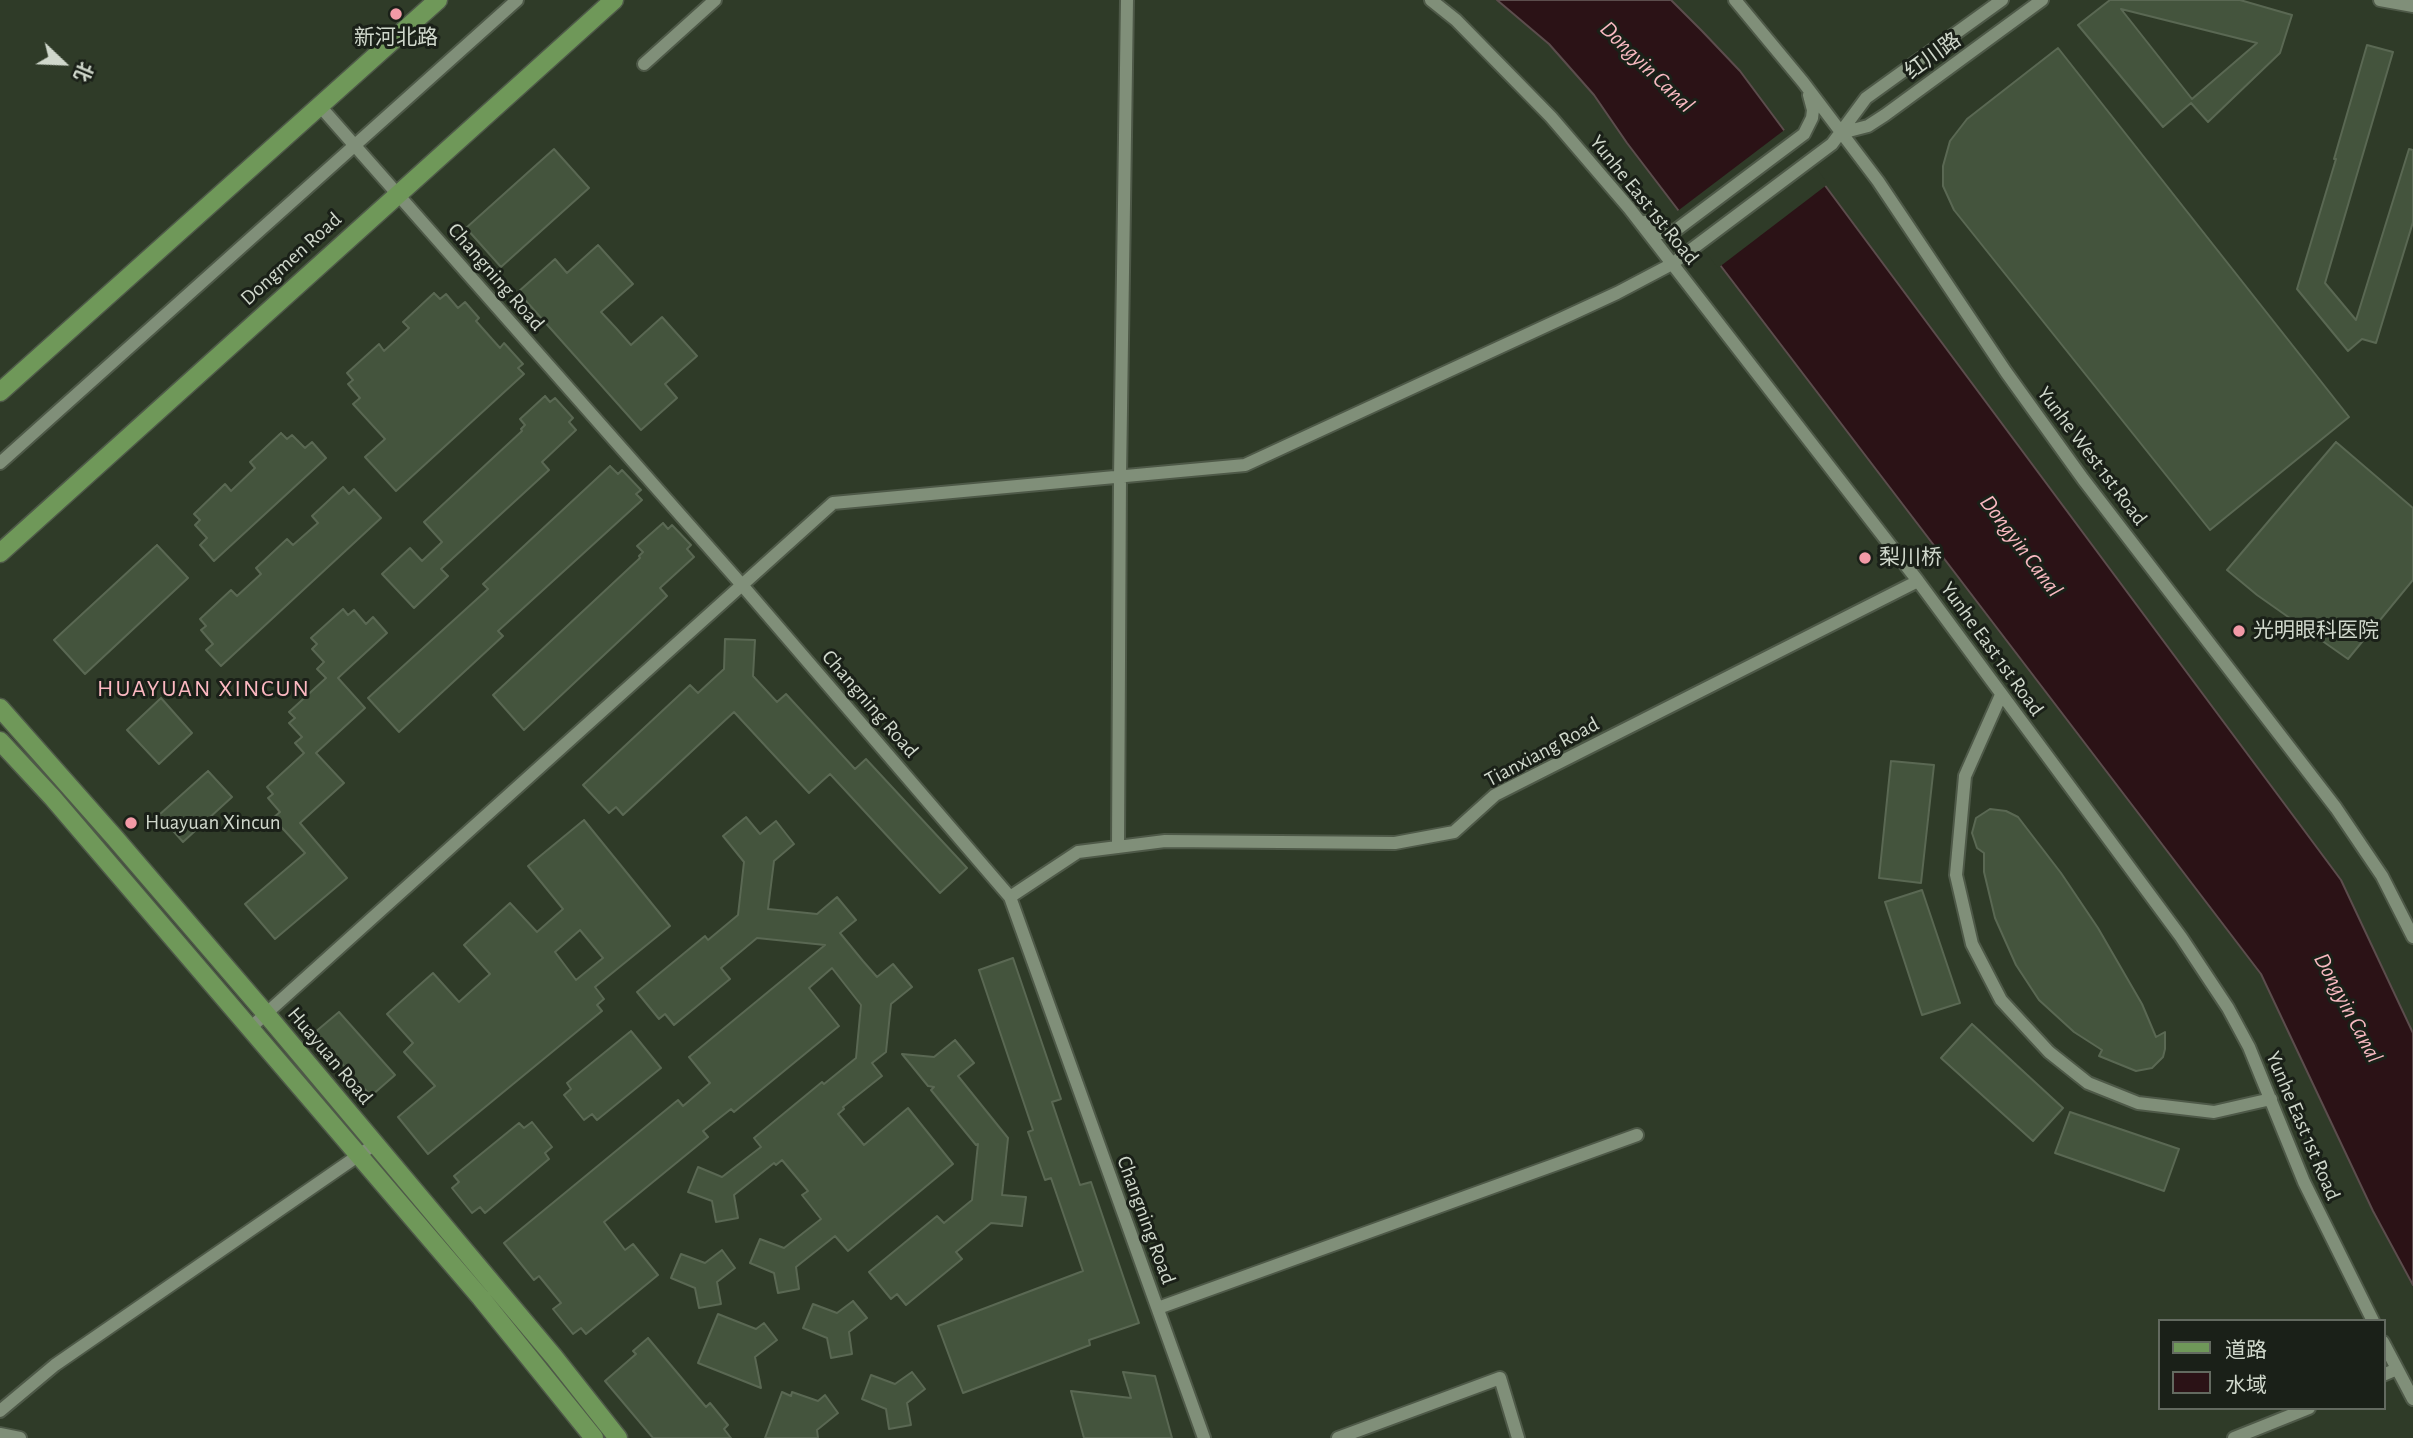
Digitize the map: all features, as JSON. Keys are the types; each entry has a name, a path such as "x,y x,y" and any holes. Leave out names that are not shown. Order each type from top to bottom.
{"main road":[{"path":"0,392 438,0"},
{"name":"Dongmen Road","path":"0,553 614,0"},
{"name":"Huayuan Road","path":"0,708 267,1015 554,1357 618,1438"},
{"name":"Huayuan Road","path":"0,741 52,797 481,1298 594,1438"}],"street":[{"path":"0,463 517,0"},
{"path":"644,64 715,0"},
{"path":"1118,847 1127,0"},
{"name":"Yunhe East 1st Road","path":"1431,0 1456,20 1551,117 1629,208 1918,581 2203,970 2249,1047 2304,1182 2372,1319"},
{"name":"Yunhe West 1st Road","path":"1735,0 1803,82 1885,192 2006,372 2076,468 2336,808 2382,876 2413,937"},
{"name":"红川路","path":"249,1029 833,503 1245,465 1617,293 1672,264 1832,145 1866,98 2002,0"},
{"name":"红川路","path":"1841,133 1868,126 1885,115 2042,0"},
{"path":"2380,0 2413,6"},
{"path":"1629,208 1661,233 1684,225 1804,134 1811,123 1813,110 1803,82"},
{"name":"Changning Road","path":"319,105 742,585 1010,897 1204,1438"},
{"name":"Tianxiang Road","path":"1010,897 1078,852 1165,841 1395,843 1454,832 1495,795 1918,581"},
{"path":"2001,695 1965,776 1956,875 1972,944 2001,1000 2049,1052 2088,1083 2138,1103 2214,1112 2271,1099"},
{"path":"1157,1308 1637,1135"},
{"path":"0,1411 55,1365 375,1144"},
{"path":"2385,1346 2413,1399"},
{"path":"2385,1374 2397,1369"},
{"path":"1338,1438 1500,1378 1518,1438"},
{"path":"2234,1438 2304,1410"},
{"path":"0,1434 20,1438"}],"water":[{"name":"Dongyin Canal","path":"1497,0 1671,0 1702,31 1740,71 2341,880 2413,1033 2413,1285 2373,1211 2261,974 1627,143 1594,95 1549,44"}],"pier":[{"path":"1787,128 1828,184 1718,268 1675,213"}],"building":[{"path":"2110,0 2240,0 2292,15 2280,53 2208,122 2191,103 2163,127 2078,25","holes":["2121,9 2257,43 2192,99"]},
{"path":"2367,45 2393,52 2325,283 2356,320 2409,149 2413,150 2413,222 2376,343 2362,339 2348,351 2297,289"},
{"path":"2058,48 2349,417 2210,530 1954,210 1943,186 1943,166 1950,141 1967,119"},
{"path":"554,149 589,188 501,267 466,228"},
{"path":"598,245 633,284 601,312 631,345 662,317 697,356 665,384 677,398 641,430 518,292 555,259 567,273"},
{"path":"434,293 440,299 446,294 458,308 465,302 479,318 476,321 500,348 504,343 523,364 518,368 524,374 396,491 365,457 385,439 353,404 360,398 348,384 353,380 347,373 379,344 384,351 409,328 403,322"},
{"path":"545,396 550,402 555,398 573,418 569,422 576,430 542,462 549,470 441,569 448,576 414,608 382,574 410,548 422,561 442,542 424,522 522,431 525,425 520,419"},
{"path":"281,433 287,439 292,435 305,448 312,442 326,458 214,561 200,545 207,538 195,525 200,520 194,514 225,484 231,491 255,468 250,462"},
{"path":"2336,442 2413,508 2413,580 2348,659 2257,595 2227,570"},
{"path":"610,466 618,474 622,470 641,490 636,494 642,500 498,631 503,636 399,732 368,698 488,589 483,584"},
{"path":"343,487 349,494 354,489 381,518 221,666 206,650 213,644 201,630 206,626 200,619 231,590 237,596 261,574 256,568 287,539 293,545 318,523 312,516"},
{"path":"663,523 668,529 672,525 691,545 687,549 694,557 660,588 667,596 524,730 493,695 640,558 643,552 637,546"},
{"path":"157,545 188,578 85,674 54,640"},
{"path":"343,609 348,615 354,610 366,624 373,617 387,633 338,678 365,708 316,753 344,783 300,823 347,878 275,939 245,904 305,853 273,818 280,812 268,798 273,794 267,787 304,753 295,743 302,737 289,723 295,718 289,712 326,678 317,669 324,662 312,649 317,644 311,638"},
{"path":"725,639 755,640 753,676 777,702 786,694 855,769 866,759 967,868 940,893 830,774 809,793 734,712 623,815 616,807 609,813 583,785 690,685 698,693 724,669"},
{"path":"161,698 192,733 159,764 127,730"},
{"path":"1891,761 1934,765 1921,883 1879,878"},
{"path":"208,771 232,797 183,842 159,815"},
{"path":"1990,809 2006,811 2018,817 2061,873 2098,928 2142,1004 2156,1037 2165,1032 2163,1057 2152,1068 2136,1071 2099,1056 2102,1050 2074,1032 2039,1000 2016,965 1995,918 1984,872 1984,853 1977,848 1972,833 1976,818"},
{"path":"746,817 760,834 776,821 794,844 774,861 768,909 817,914 837,897 856,920 840,933 863,961 877,977 893,964 912,987 891,1004 886,1052 872,1063 882,1076 838,1114 864,1145 908,1108 953,1164 848,1251 835,1236 796,1267 799,1289 778,1293 774,1273 750,1263 760,1239 784,1248 821,1219 802,1195 808,1191 782,1160 776,1165 774,1163 734,1195 738,1218 716,1222 712,1201 688,1192 698,1167 722,1177 761,1147 754,1138 856,1058 861,1005 832,968 809,988 839,1026 734,1112 731,1109 703,1131 708,1137 604,1222 625,1250 633,1244 658,1275 586,1334 581,1328 573,1334 553,1309 561,1303 539,1276 534,1280 504,1243 678,1100 683,1106 710,1083 689,1057 825,945 757,938 721,968 730,979 674,1025 665,1014 659,1019 637,992 705,936 708,940 738,915 744,862 723,836"},
{"path":"584,820 670,926 595,987 604,999 597,1005 602,1011 428,1154 398,1117 435,1086 404,1052 413,1043 387,1014 433,973 459,1002 490,974 464,945 510,903 537,932 563,909 528,866","holes":["580,930 603,958 576,980 555,952"]},
{"path":"1922,890 1960,1003 1922,1015 1885,902"},
{"path":"1013,958 1061,1099 1052,1102 1080,1185 1091,1182 1139,1323 1089,1340 1090,1345 963,1393 938,1326 1083,1271 1051,1178 1045,1180 1028,1132 1033,1130 979,970"},
{"path":"339,1012 395,1075 371,1096 314,1033"},
{"path":"1972,1024 2063,1108 2033,1141 1941,1058"},
{"path":"631,1031 661,1068 597,1120 592,1114 584,1120 564,1095 571,1089 567,1083"},
{"path":"955,1040 974,1063 958,1076 1008,1138 1002,1195 1026,1197 1022,1226 991,1223 956,1252 962,1259 906,1305 897,1294 891,1299 869,1272 937,1216 944,1223 972,1200 978,1144 976,1145 931,1090 934,1087 928,1086 902,1054 934,1057"},
{"path":"2070,1112 2179,1149 2164,1191 2055,1153"},
{"path":"532,1122 552,1147 545,1153 549,1159 485,1213 480,1207 472,1213 452,1188 459,1182 454,1176 519,1123 524,1128"},
{"path":"722,1250 735,1268 717,1282 721,1304 699,1308 695,1288 671,1278 681,1254 705,1263"},
{"path":"853,1301 867,1318 849,1332 852,1354 831,1358 827,1338 803,1328 813,1304 837,1313"},
{"path":"718,1314 756,1329 764,1323 777,1340 755,1357 761,1388 698,1363"},
{"path":"648,1338 706,1407 710,1403 728,1425 724,1429 731,1438 653,1438 605,1381 636,1354 633,1351"},
{"path":"912,1372 925,1389 907,1403 911,1425 889,1429 886,1409 862,1399 871,1375 895,1384"},
{"path":"1123,1372 1155,1376 1172,1438 1084,1438 1071,1391 1131,1398"},
{"path":"782,1392 791,1396 792,1392 818,1401 825,1395 838,1413 817,1430 818,1438 765,1438"}],"place":[{"name":"新河北路","path":"396,14"},
{"name":"梨川桥","path":"1865,558"},
{"name":"光明眼科医院","path":"2239,631"},
{"name":"Huayuan Xincun","path":"131,823"}],"district":[{"name":"HUAYUAN XINCUN","path":"204,689"}]}
